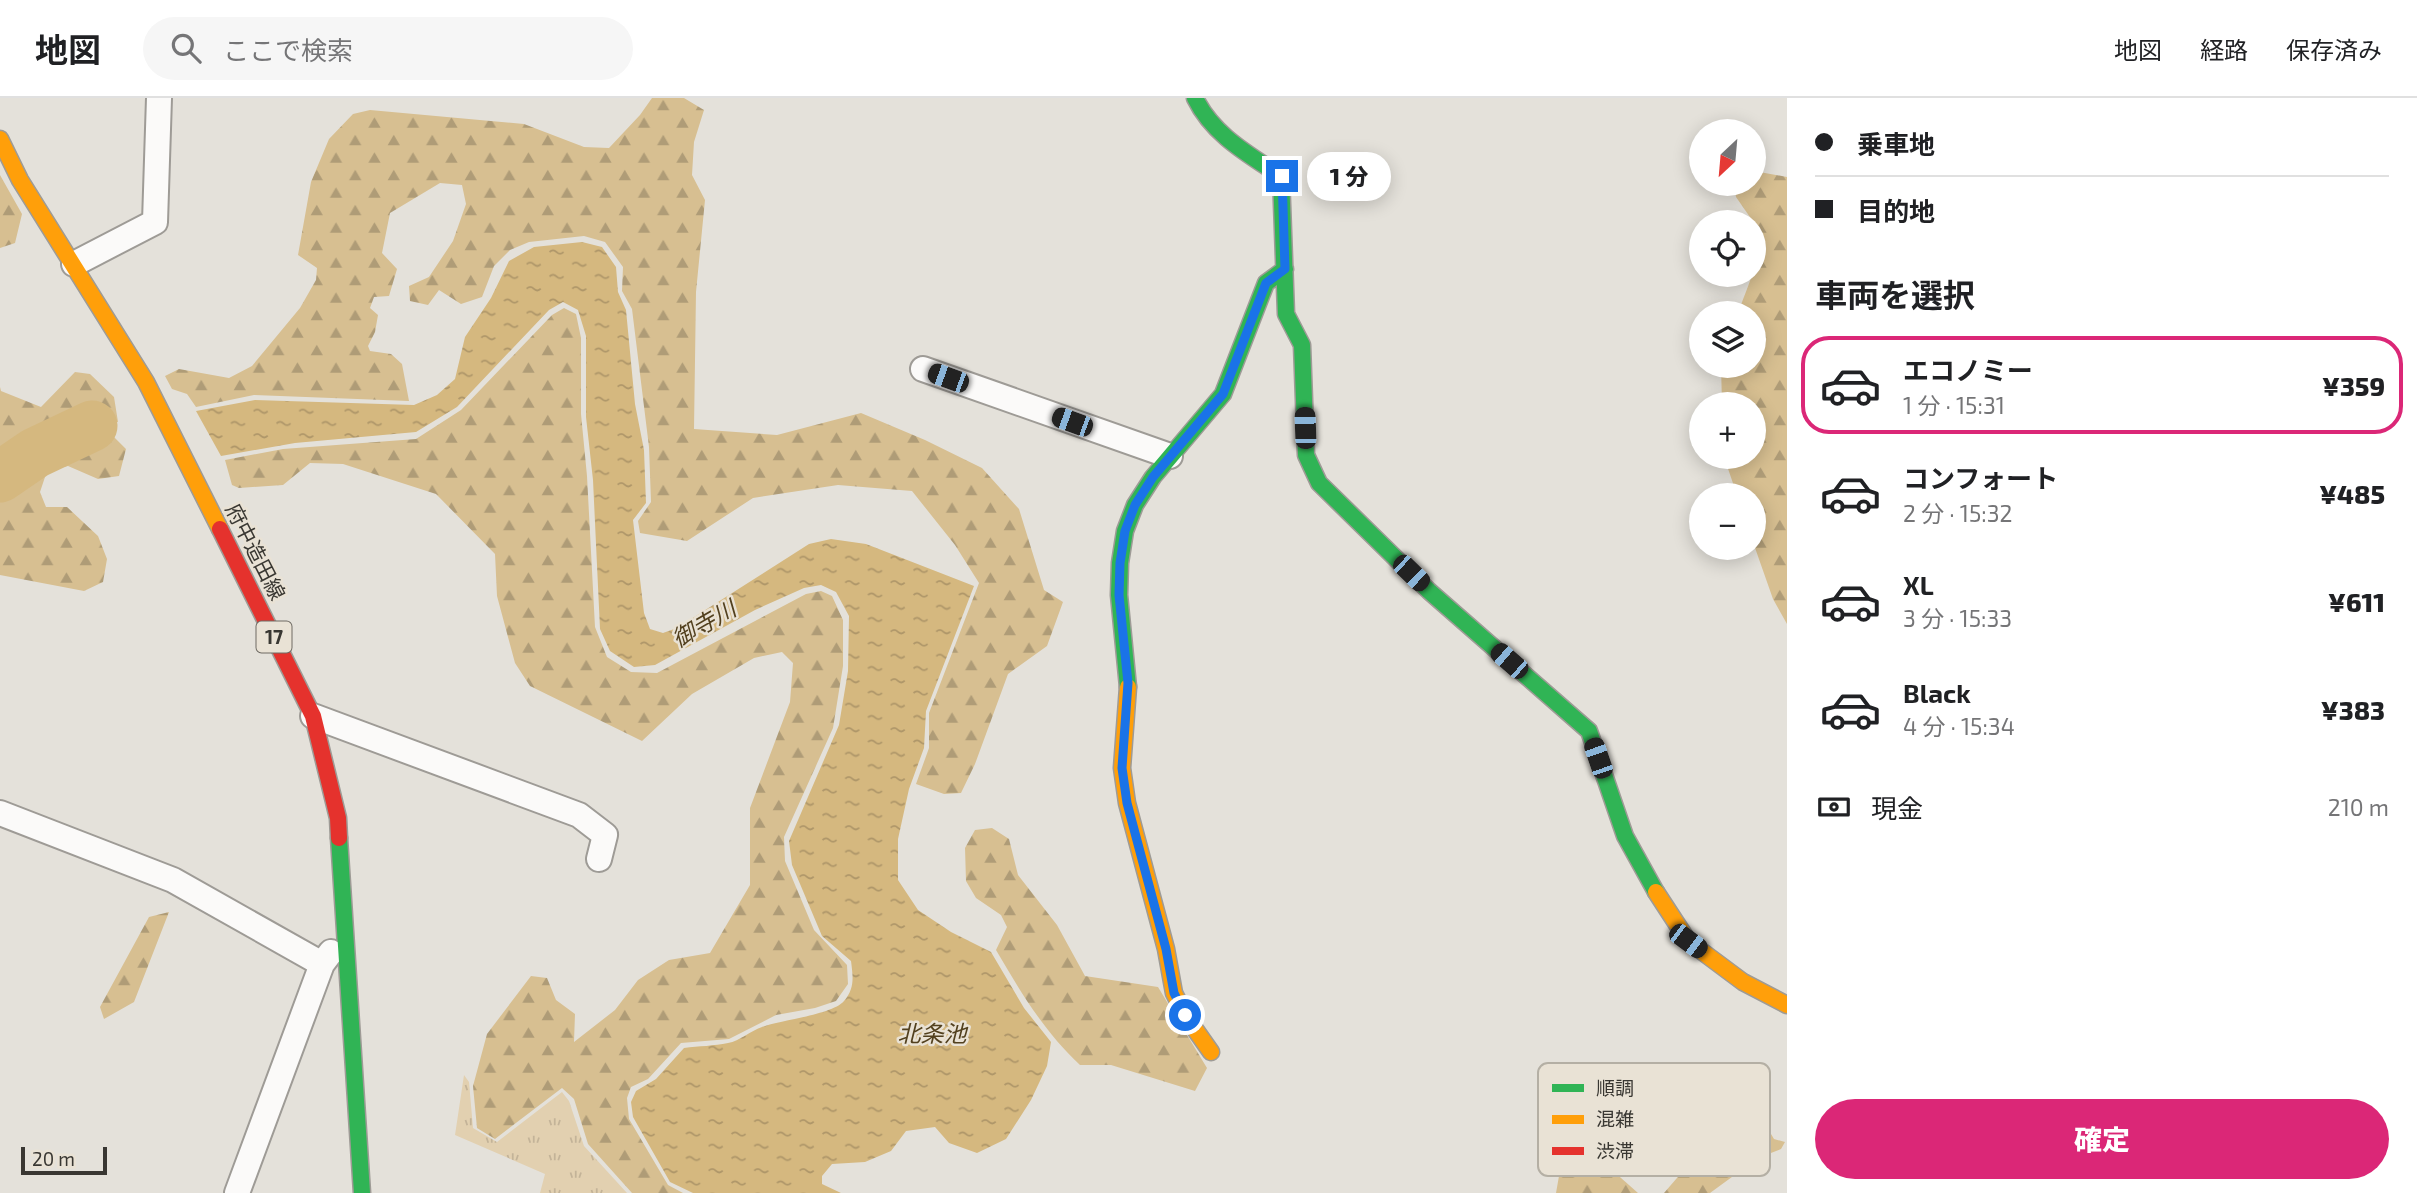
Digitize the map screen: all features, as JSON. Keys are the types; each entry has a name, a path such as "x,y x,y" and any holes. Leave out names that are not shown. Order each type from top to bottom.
{"street":[{"path":"74,264 155,222 159,98"},
{"path":"1195,98 1199,109 1229,141 1282,176 1286,314 1302,345 1306,455 1319,483 1429,591 1589,732 1625,836 1662,903 1688,941 1743,982 1787,1005"},
{"name":"府中造田線","path":"0,139 20,180 146,382 313,716 338,818 362,1193"},
{"path":"1211,1052 1185,1015 1174,993 1166,949 1127,803 1122,768 1128,683 1119,595 1120,563 1125,531 1135,505 1153,477 1223,394 1266,283 1285,269"},
{"path":"923,369 1170,456"},
{"path":"313,716 579,815 606,835 599,859"},
{"path":"0,813 173,880 322,964"},
{"path":"237,1193 322,964 347,933"}],"green space":[{"path":"652,98 684,98 704,110 694,142 692,175 705,200 696,292 694,429 777,435 861,413 925,440 982,468 1019,509 1044,590 1063,602 1047,646 1008,674 975,764 961,793 944,794 916,784 929,748 929,713 979,583 955,545 912,491 838,485 753,498 687,541 640,533 638,521 651,502 649,447 632,309 622,291 623,267 605,242 584,236 529,242 510,250 494,266 482,297 461,304 439,290 428,305 410,301 409,286 429,277 453,241 466,204 462,185 440,183 390,213 382,253 397,269 389,296 374,297 370,308 378,315 375,332 368,346 370,351 391,354 402,364 409,401 254,395 196,407 187,394 172,389 165,376 179,369 229,378 252,366 300,308 316,280 317,268 298,255 311,182 329,139 353,114 370,110 524,124 584,147 609,148"},
{"path":"1766,173 1787,177 1787,624 1773,599 1759,560 1766,560 1766,483 1733,483 1728,469 1766,469 1766,392 1722,392 1721,378 1766,378 1766,301 1742,301 1747,287 1766,287 1766,210 1745,210 1736,197 1766,196"},
{"path":"0,175 22,214 15,243 0,248"},
{"path":"564,308 576,314 581,338 581,414 595,627 607,657 631,672 657,673 806,594 821,591 832,596 843,620 843,666 833,728 784,837 785,861 814,930 847,965 848,984 836,1001 776,1015 729,1039 681,1043 648,1079 631,1087 627,1098 629,1119 668,1185 683,1193 632,1193 588,1144 574,1099 562,1088 495,1139 477,1128 473,1086 487,1034 531,976 547,978 556,1000 575,1014 574,1042 615,1010 638,980 669,960 710,953 750,885 750,808 790,702 793,663 782,652 754,658 692,694 642,741 530,686 515,663 497,596 495,554 436,494 343,464 310,463 283,485 239,488 232,485 225,460 283,449 416,439 461,410 552,315"},
{"path":"75,372 90,374 114,397 118,422 90,420 32,448 0,470 0,387 1,391 41,407"},
{"path":"92,433 111,434 126,449 119,476 98,479 68,466 47,471 40,492 46,507 67,507 98,536 107,559 103,582 84,591 0,575 0,484 38,458"},
{"path":"992,828 1009,839 1018,875 1057,925 1085,976 1158,987 1207,1068 1195,1091 1111,1065 1080,1065 1044,1025 996,950 1007,927 1001,915 976,898 966,881 965,848 975,830"},
{"path":"169,912 134,1002 104,1019 100,1007 149,917"},
{"path":"464,1075 469,1082 473,1128 497,1142 562,1092 569,1101 584,1146 627,1193 540,1193 545,1174 455,1135"},
{"path":"1770,1132 1774,1139 1785,1142 1781,1149 1770,1153"},
{"path":"1559,1176 1619,1176 1638,1193 1556,1193"},
{"path":"1679,1176 1733,1176 1710,1193 1664,1193"}],"water":[{"name":"北条池","path":"582,242 602,247 616,267 618,292 626,310 635,404 644,450 646,503 633,520 644,613 650,629 663,633 677,628 809,544 831,539 866,544 974,586 926,711 924,748 909,789 898,839 898,880 918,910 951,932 991,952 1024,1008 1051,1042 1047,1066 1031,1100 1006,1139 977,1153 949,1143 935,1127 906,1131 891,1151 865,1162 832,1164 822,1176 822,1184 841,1193 693,1193 670,1182 633,1117 631,1102 636,1091 656,1079 684,1048 732,1042 770,1024 818,1014 838,1006 850,992 853,977 851,961 822,936 792,865 789,841 839,725 848,671 849,616 836,592 821,585 804,588 755,610 655,665 634,667 610,651 600,629 593,480 586,417 586,336 578,310 563,302 549,310 457,407 416,432 295,443 221,456 196,411 255,400 414,405 437,395 455,379 465,337 491,298 509,261 534,247"}],"waterway":[{"name":"御寺川","path":"0,477 35,453 92,426"}],"traffic: fast":[{"path":"1195,98 1221,133 1281,176 1286,314 1302,345 1306,455 1319,483 1429,591 1589,731 1625,836 1656,892"},
{"path":"1128,687 1119,595 1125,531 1135,505 1153,477 1223,394 1266,283 1285,269"},
{"path":"339,838 362,1193"}],"traffic: slow":[{"path":"0,139 20,180 146,382 220,529"},
{"path":"1128,687 1122,768 1127,803 1166,949 1174,993 1185,1015 1211,1052"},
{"path":"1656,892 1688,941 1743,982 1787,1005"}],"traffic: jam":[{"path":"220,529 313,716 338,818 339,838"}],"route":[{"path":"1185,1015 1174,993 1166,949 1127,803 1122,768 1128,683 1119,595 1120,563 1125,531 1135,505 1153,477 1223,394 1266,283 1285,269 1282,176"}]}
